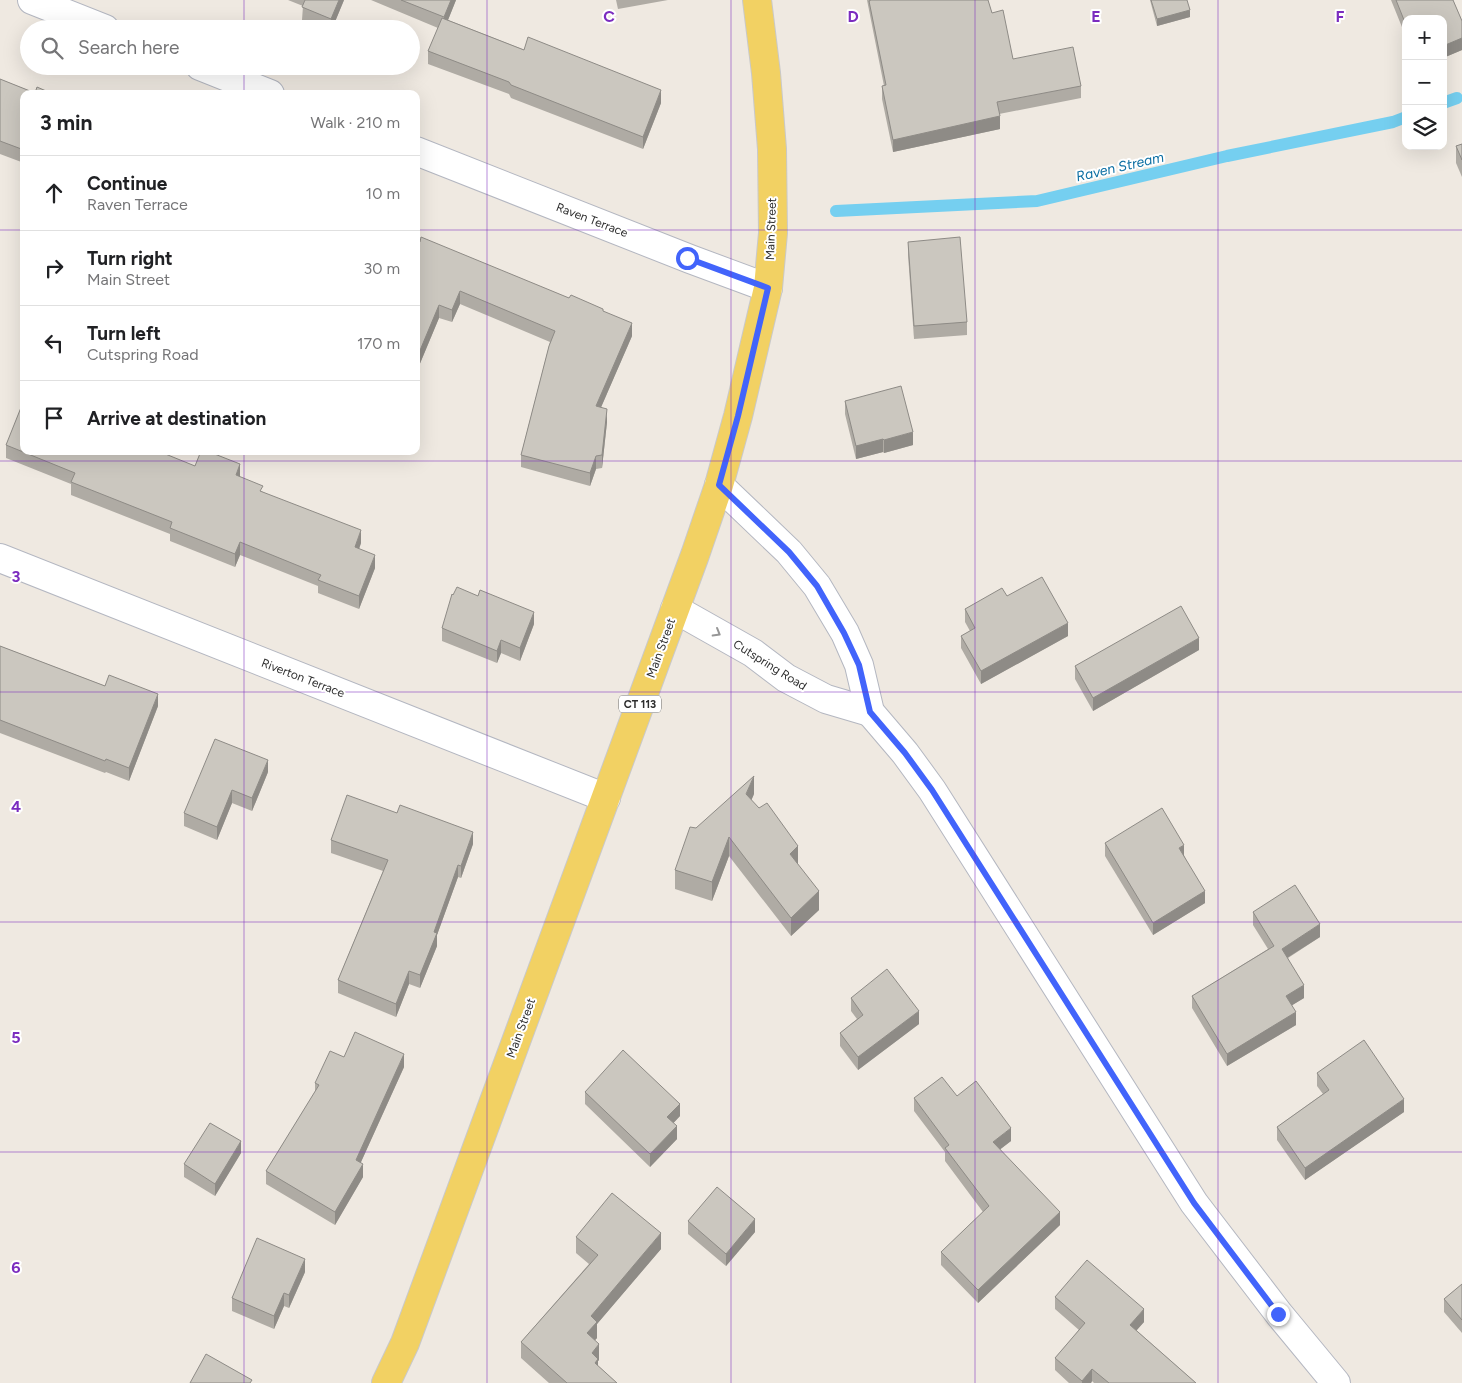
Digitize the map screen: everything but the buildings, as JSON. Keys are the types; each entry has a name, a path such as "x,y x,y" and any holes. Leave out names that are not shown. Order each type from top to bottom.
{"main road":[{"name":"Main Street","path":"386,1383 405,1343 675,610 719,485 738,416 768,288 773,233 772,149 766,73 757,0"}],"street":[{"path":"32,0 82,20"},
{"path":"222,75 260,90"},
{"name":"Raven Terrace","path":"420,153 768,288"},
{"path":"719,485 789,552 817,586 844,633 859,665 870,712 905,753 932,790 1194,1203 1278,1314 1336,1383"},
{"name":"Riverton Terrace","path":"0,558 606,798"},
{"name":"Cutspring Road","path":"675,610 753,653 786,678 818,695 870,712"}],"waterway":[{"name":"Raven Stream","path":"1447,102 1457,98"},
{"name":"Raven Stream","path":"836,211 1037,201 1227,156 1393,122 1402,119"}],"route":[{"path":"687,258 768,288 738,416 719,485 789,552 817,586 844,633 859,665 870,712 905,753 932,790 1194,1203 1278,1314"}]}
